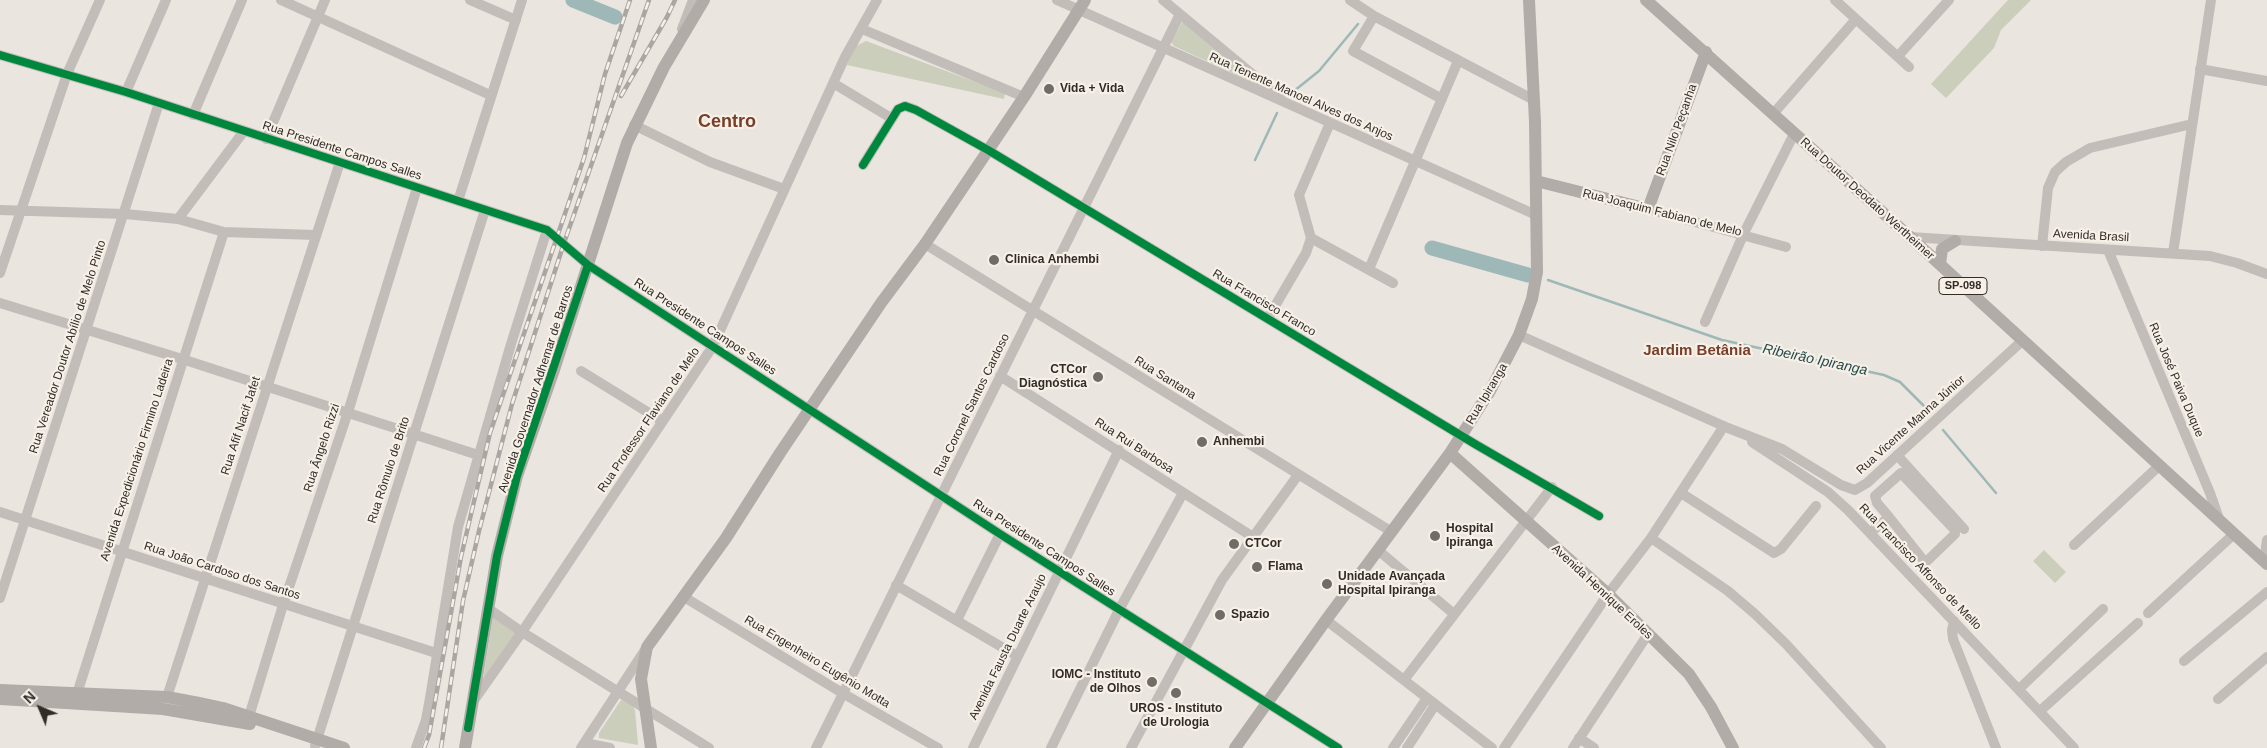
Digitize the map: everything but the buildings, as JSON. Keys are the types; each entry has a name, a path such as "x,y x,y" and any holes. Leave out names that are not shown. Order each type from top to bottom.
{"main road":[{"path":"677,44 704,0"},
{"name":"Rua Ipiranga","path":"1235,748 1326,620 1450,453 1490,391 1519,335 1532,299 1537,272 1530,0"},
{"name":"Rua Doutor Deodato Wertheimer","path":"1653,2 1794,134 1940,264 2219,521"},
{"path":"651,748 641,679 647,647 745,510 810,408 881,303 925,244 1024,97 1082,5"},
{"name":"Avenida Governador Adhemar de Barros","path":"465,748 497,556 517,476 634,125 677,44"},
{"name":"Rua Nilo Peçanha","path":"1648,209 1706,52"},
{"name":"Rua Joaquim Fabiano de Melo","path":"1536,181 1648,209"},
{"path":"1940,264 1942,249 1955,241"},
{"name":"Avenida Henrique Eroles","path":"1450,453 1608,594 1695,682 1729,746"},
{"name":"SP-098","path":"2219,521 2265,562"},
{"path":"0,690 248,719"},
{"path":"0,700 167,698 223,708 318,744 344,748"}],"street":[{"path":"0,273 67,74 100,0"},
{"path":"126,92 166,0"},
{"path":"193,115 242,0"},
{"path":"281,0 490,95"},
{"path":"266,139 325,0"},
{"path":"470,0 516,20"},
{"path":"458,201 490,95 522,0"},
{"name":"Avenida Governador Adhemar de Barros","path":"677,44 693,0"},
{"name":"Rua Professor Flaviano de Melo","path":"474,700 522,632 713,346 843,62 877,0"},
{"name":"Rua Tenente Manoel Alves dos Anjos","path":"1057,0 1082,5 1162,48 1536,215"},
{"path":"1164,0 1293,106"},
{"path":"1350,0 1374,16 1534,100"},
{"path":"1835,0 1909,67"},
{"path":"1898,56 1949,0"},
{"path":"2172,253 2211,0"},
{"name":"Rua Coronel Santos Cardoso","path":"816,748 1082,206 1180,14"},
{"path":"1374,16 1353,51 1442,99"},
{"path":"1773,114 1856,19"},
{"path":"862,29 1024,97"},
{"name":"Rua Presidente Campos Salles","path":"0,55 126,92 547,230 588,264 810,408 941,496 1120,610 1184,648 1338,748"},
{"path":"1369,269 1458,61"},
{"path":"2200,69 2267,81"},
{"path":"835,80 891,118 863,165"},
{"name":"Rua Vereador Doutor Abílio de Melo Pinto","path":"0,598 88,330 159,103"},
{"name":"Rua Francisco Franco","path":"891,118 901,107 916,110 988,150 1461,436 1600,516"},
{"path":"1268,318 1306,253 1311,238 1299,195 1330,123"},
{"path":"2042,246 2048,188 2055,172 2066,162 2090,148 2192,124"},
{"path":"634,125 710,162 784,189"},
{"path":"178,219 244,131"},
{"path":"1705,322 1744,233 1794,134"},
{"name":"Rua Afif Nacif Jafet","path":"167,698 340,162"},
{"name":"Rua Ângelo Rizzi","path":"248,719 283,605 348,412 417,188"},
{"name":"Rua Joaquim Fabiano de Melo","path":"1648,209 1744,233 1786,247"},
{"path":"0,210 125,214 178,219 224,232 315,235"},
{"name":"Rua Rômulo de Brito","path":"318,744 352,625 415,434 485,210"},
{"path":"416,748 427,713 458,527 511,344 547,230"},
{"name":"Avenida Expedicionário Firmino Ladeira","path":"75,699 224,232"},
{"name":"Avenida Brasil","path":"1910,237 2172,253 2225,259 2267,274"},
{"path":"1311,238 1393,283"},
{"name":"Rua Santana","path":"925,244 1392,532"},
{"name":"Rua José Paiva Duque","path":"2108,250 2210,493 2219,521"},
{"path":"0,304 182,359 478,455"},
{"path":"1504,748 1608,594 1651,538 1726,427 1519,335"},
{"name":"Rua Vicente Manna Júnior","path":"1726,427 1782,449 1848,489 1855,490 1861,487 1897,455 2022,341"},
{"path":"582,371 662,421"},
{"name":"Rua Rui Barbosa","path":"1000,376 1253,537"},
{"name":"Rua Francisco Affonso de Mello","path":"1726,427 1784,461 1828,492 1870,533 2074,748"},
{"name":"Avenida Fausta Duarte Araujo","path":"973,748 1119,450"},
{"path":"1897,455 1964,529"},
{"path":"2074,545 2160,466"},
{"path":"1901,473 1955,530 1955,534 1927,561 1924,561 1889,517 1874,500 1874,496 1901,473"},
{"path":"1131,748 1222,580 1298,475"},
{"path":"1404,680 1552,487"},
{"path":"1051,748 1120,610 1183,493"},
{"path":"1681,493 1774,553 1781,549 1816,506"},
{"name":"Rua João Cardoso dos Santos","path":"0,512 436,653"},
{"path":"1870,533 1889,517"},
{"path":"957,620 1000,534"},
{"path":"2148,613 2234,534"},
{"path":"1651,538 1728,591 1756,614 1881,748"},
{"path":"2265,562 2267,540"},
{"path":"1379,551 1454,614"},
{"path":"896,585 1017,656"},
{"path":"2184,662 2267,592"},
{"name":"Rua Engenheiro Eugênio Motta","path":"684,597 844,694 938,748"},
{"path":"489,609 522,632 709,748"},
{"path":"2019,689 2103,609"},
{"path":"1326,620 1492,748"},
{"path":"1954,621 1953,639 1996,748"},
{"path":"2040,711 2138,623"},
{"path":"1573,748 1648,634"},
{"path":"610,748 583,745 647,647"},
{"path":"2218,699 2267,657"},
{"path":"1393,748 1427,698"},
{"path":"1407,748 1435,705"},
{"path":"1579,738 1594,748"}],"green space":[{"path":"2008,0 2031,0 2001,30 1994,48 1946,98 1931,84"},
{"path":"1183,21 1269,90 1174,46 1171,42"},
{"path":"866,41 1005,93 1004,99 847,65 854,47"},
{"path":"2044,550 2066,572 2055,583 2033,561"},
{"path":"493,617 518,634 483,679"},
{"path":"621,700 632,704 635,710 638,745 599,738 599,733"}],"waterway":[{"path":"573,0 615,17"},
{"path":"1289,95 1319,71 1358,24"},
{"path":"1255,160 1277,113"},
{"name":"Ribeirão Ipiranga","path":"1432,248 1528,275"},
{"name":"Ribeirão Ipiranga","path":"1548,280 1722,340 1884,375 1900,382 1929,411"},
{"path":"1943,430 1996,493"}],"railway":[{"path":"424,748 429,735 461,557 490,433 584,158 605,74 630,0"},
{"path":"441,748 463,601 512,404 564,243 649,0"},
{"path":"621,96 675,0"}],"cycle path":[{"path":"0,55 126,92 547,230 588,265 1000,534 1338,748"},
{"path":"863,165 898,109 905,106 916,110 988,150 1475,444 1599,516"},
{"path":"468,728 497,556 517,476 588,265"}],"place":[{"name":"Vida + Vida","path":"1049,89"},
{"name":"Clinica Anhembi","path":"994,260"},
{"name":"CTCor Diagnóstica","path":"1098,377"},
{"name":"Anhembi","path":"1202,442"},
{"name":"Hospital Ipiranga","path":"1435,536"},
{"name":"CTCor","path":"1234,544"},
{"name":"Flama","path":"1257,567"},
{"name":"Unidade Avançada Hospital Ipiranga","path":"1327,584"},
{"name":"Spazio","path":"1220,615"},
{"name":"IOMC - Instituto de Olhos","path":"1152,682"},
{"name":"UROS - Instituto de Urologia","path":"1176,693"}],"district":[{"name":"Centro","path":"727,122"},
{"name":"Jardim Betânia","path":"1697,351"}]}
